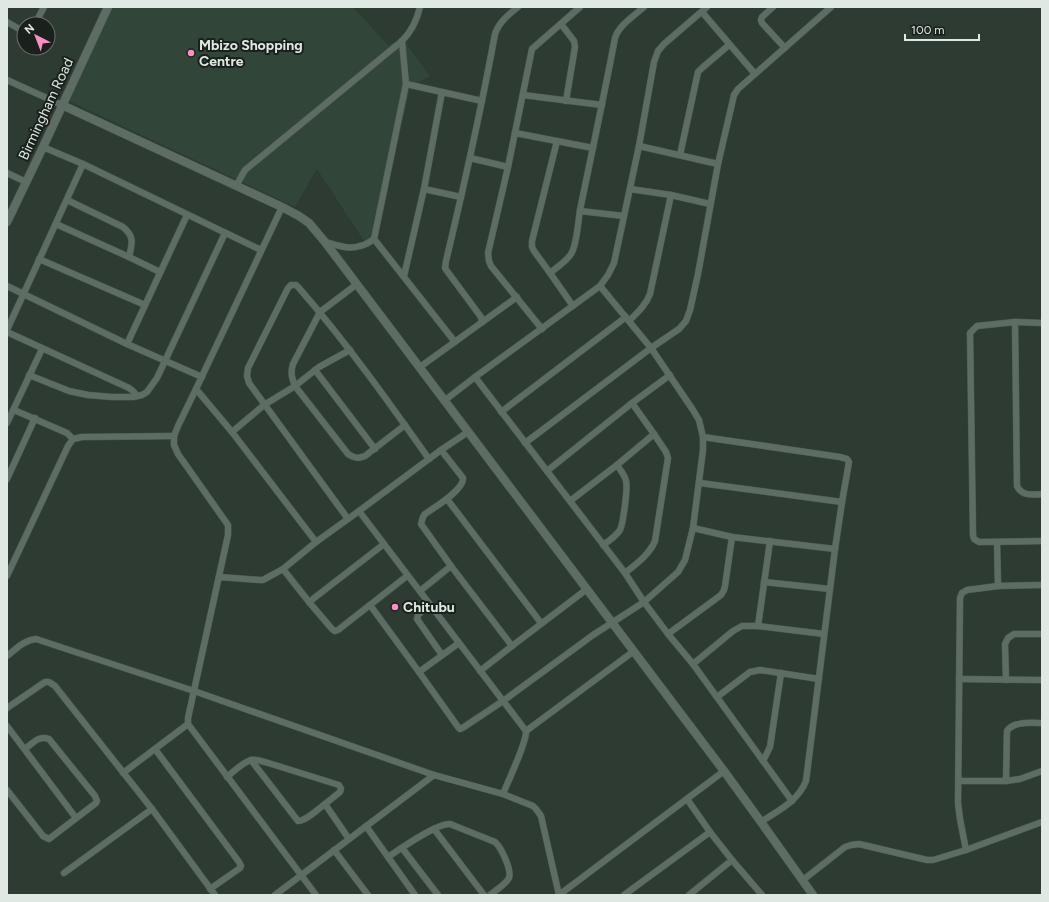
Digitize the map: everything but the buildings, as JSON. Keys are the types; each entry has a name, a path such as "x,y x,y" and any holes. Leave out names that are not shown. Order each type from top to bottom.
{"street":[{"path":"39,16 44,7"},
{"name":"Birmingham Road","path":"7,222 108,7"},
{"path":"236,186 245,170 402,41 416,22 420,7"},
{"path":"482,322 481,317 447,271 446,261 470,158 497,28 501,22 518,7"},
{"path":"542,329 492,266 489,261 488,253 508,167 532,49 580,7"},
{"path":"773,7 762,17 761,20 785,48"},
{"path":"525,443 651,348 679,329 686,321 698,274 718,164 734,94 754,74 831,7"},
{"path":"550,273 571,254 574,246 615,38 620,28 640,8"},
{"path":"444,401 600,286 608,275 614,263 630,189 654,62 658,51 664,44 705,9 729,45 754,74"},
{"path":"7,22 16,27"},
{"path":"561,24 574,41 575,46 566,101"},
{"path":"374,239 406,84 402,41"},
{"path":"680,155 698,72 729,45"},
{"path":"7,80 282,207 309,223 357,284 634,651 762,822 813,895"},
{"path":"406,84 482,101"},
{"path":"404,276 424,189 442,92"},
{"path":"523,96 602,105"},
{"path":"515,133 593,148"},
{"path":"557,141 532,247 534,252 573,306"},
{"path":"638,146 718,164"},
{"path":"43,147 83,164 261,250"},
{"path":"470,158 508,167"},
{"path":"83,164 7,331 42,349 129,388 137,396"},
{"path":"7,173 26,182"},
{"path":"424,189 461,197"},
{"path":"630,189 671,195 710,204"},
{"path":"502,412 644,306 650,294 671,195"},
{"path":"67,200 123,227 129,232 132,244 129,257"},
{"path":"282,207 178,426 174,436 174,445 178,454 228,525 228,535 188,718 188,724 316,895"},
{"path":"580,211 624,216"},
{"path":"127,344 187,215"},
{"path":"56,224 160,272"},
{"path":"29,375 69,391 88,395 112,397 137,396 147,392 157,378 225,233"},
{"path":"325,242 344,248 352,248 374,239"},
{"path":"374,239 455,342"},
{"path":"39,259 145,305"},
{"path":"348,519 264,406 249,383 247,376 248,368 288,288 291,285 296,284 320,312 350,350 429,459"},
{"path":"357,284 320,312 292,364 292,377 296,386 348,454 352,457 361,458 375,449 405,425"},
{"path":"7,286 127,344 202,377"},
{"path":"370,605 460,729 503,701 593,635 644,602 674,576 682,566 685,560 693,528 700,482 703,438 699,420 651,348 600,286"},
{"path":"420,367 517,297"},
{"path":"1042,323 1015,322 977,326 970,333 974,539 979,542 1042,541"},
{"path":"1015,322 1017,486 1023,493 1030,495 1042,494"},
{"path":"7,423 42,349"},
{"path":"232,432 264,406 296,386 315,370 350,350"},
{"path":"315,370 375,449"},
{"path":"547,471 632,403 670,376"},
{"path":"475,377 625,573 644,602 693,664 792,801"},
{"path":"196,389 232,432 316,542"},
{"path":"625,573 653,547 668,458 666,452 632,403"},
{"path":"14,410 67,433 73,439"},
{"path":"7,479 35,418"},
{"path":"219,577 263,580 283,570 316,542 441,450 468,432"},
{"path":"570,501 654,434"},
{"path":"7,576 68,446 73,439 82,437 174,436"},
{"path":"703,438 844,458 849,462 835,548 806,780 803,787 792,801 762,822"},
{"path":"441,450 463,478 464,482 460,488 447,499 425,514 422,524 451,566 512,646"},
{"path":"603,545 617,534 622,524 627,486 624,475 617,465"},
{"path":"700,482 842,502"},
{"path":"447,499 542,623"},
{"path":"359,511 526,731 523,745 503,794"},
{"path":"693,528 732,537 835,548"},
{"path":"668,634 721,595 726,586 732,537"},
{"path":"758,626 770,541"},
{"path":"997,542 998,586"},
{"path":"309,602 384,544"},
{"path":"420,591 451,566"},
{"path":"283,570 334,631 338,630 407,576"},
{"path":"764,582 830,589"},
{"path":"966,850 958,803 960,598 962,593 967,590 998,586 1042,585"},
{"path":"480,671 587,590"},
{"path":"429,604 418,615 417,619 442,655"},
{"path":"693,664 737,628 742,626 758,626 824,634"},
{"path":"1006,680 1004,644 1008,638 1014,634 1042,634"},
{"path":"7,656 23,643 31,639 36,639 194,691 434,774 503,794 533,806 541,816 559,895 724,771"},
{"path":"419,672 459,643"},
{"path":"526,731 634,651"},
{"path":"717,697 750,672 760,670 819,679"},
{"path":"763,761 770,747 781,673"},
{"path":"959,679 1042,680"},
{"path":"7,708 45,682 49,682 55,686 152,809 215,895"},
{"path":"1006,781 1007,731 1009,727 1014,725 1042,723"},
{"path":"123,773 188,724"},
{"path":"7,726 76,818"},
{"path":"7,790 43,836 49,839 95,805 97,801 95,796 49,739 43,737 39,738 25,749"},
{"path":"155,749 240,862 240,868 210,889"},
{"path":"227,777 246,762 251,760 265,762 339,786 341,789 340,792 305,820 301,822 298,821 251,760"},
{"path":"959,781 1006,781 1020,779 1042,771"},
{"path":"275,895 434,774"},
{"path":"688,799 710,832 760,894"},
{"path":"325,804 349,839"},
{"path":"64,873 152,809"},
{"path":"803,880 845,847 851,845 859,844 927,860 933,860 966,850 1042,822"},
{"path":"388,857 434,829 442,825 450,824 495,842 499,846 510,877 490,895"},
{"path":"366,826 415,895"},
{"path":"434,829 484,895"},
{"path":"624,895 710,832"},
{"path":"402,848 438,895"},
{"path":"334,850 368,895"},
{"path":"689,895 732,860"}],"shaded area":[{"path":"112,7 353,7 388,45 403,39 430,76 410,87 376,239 364,241 317,169 295,207 69,101"}],"place":[{"name":"Mbizo Shopping Centre","path":"191,53"},
{"name":"Chitubu","path":"395,607"}]}
